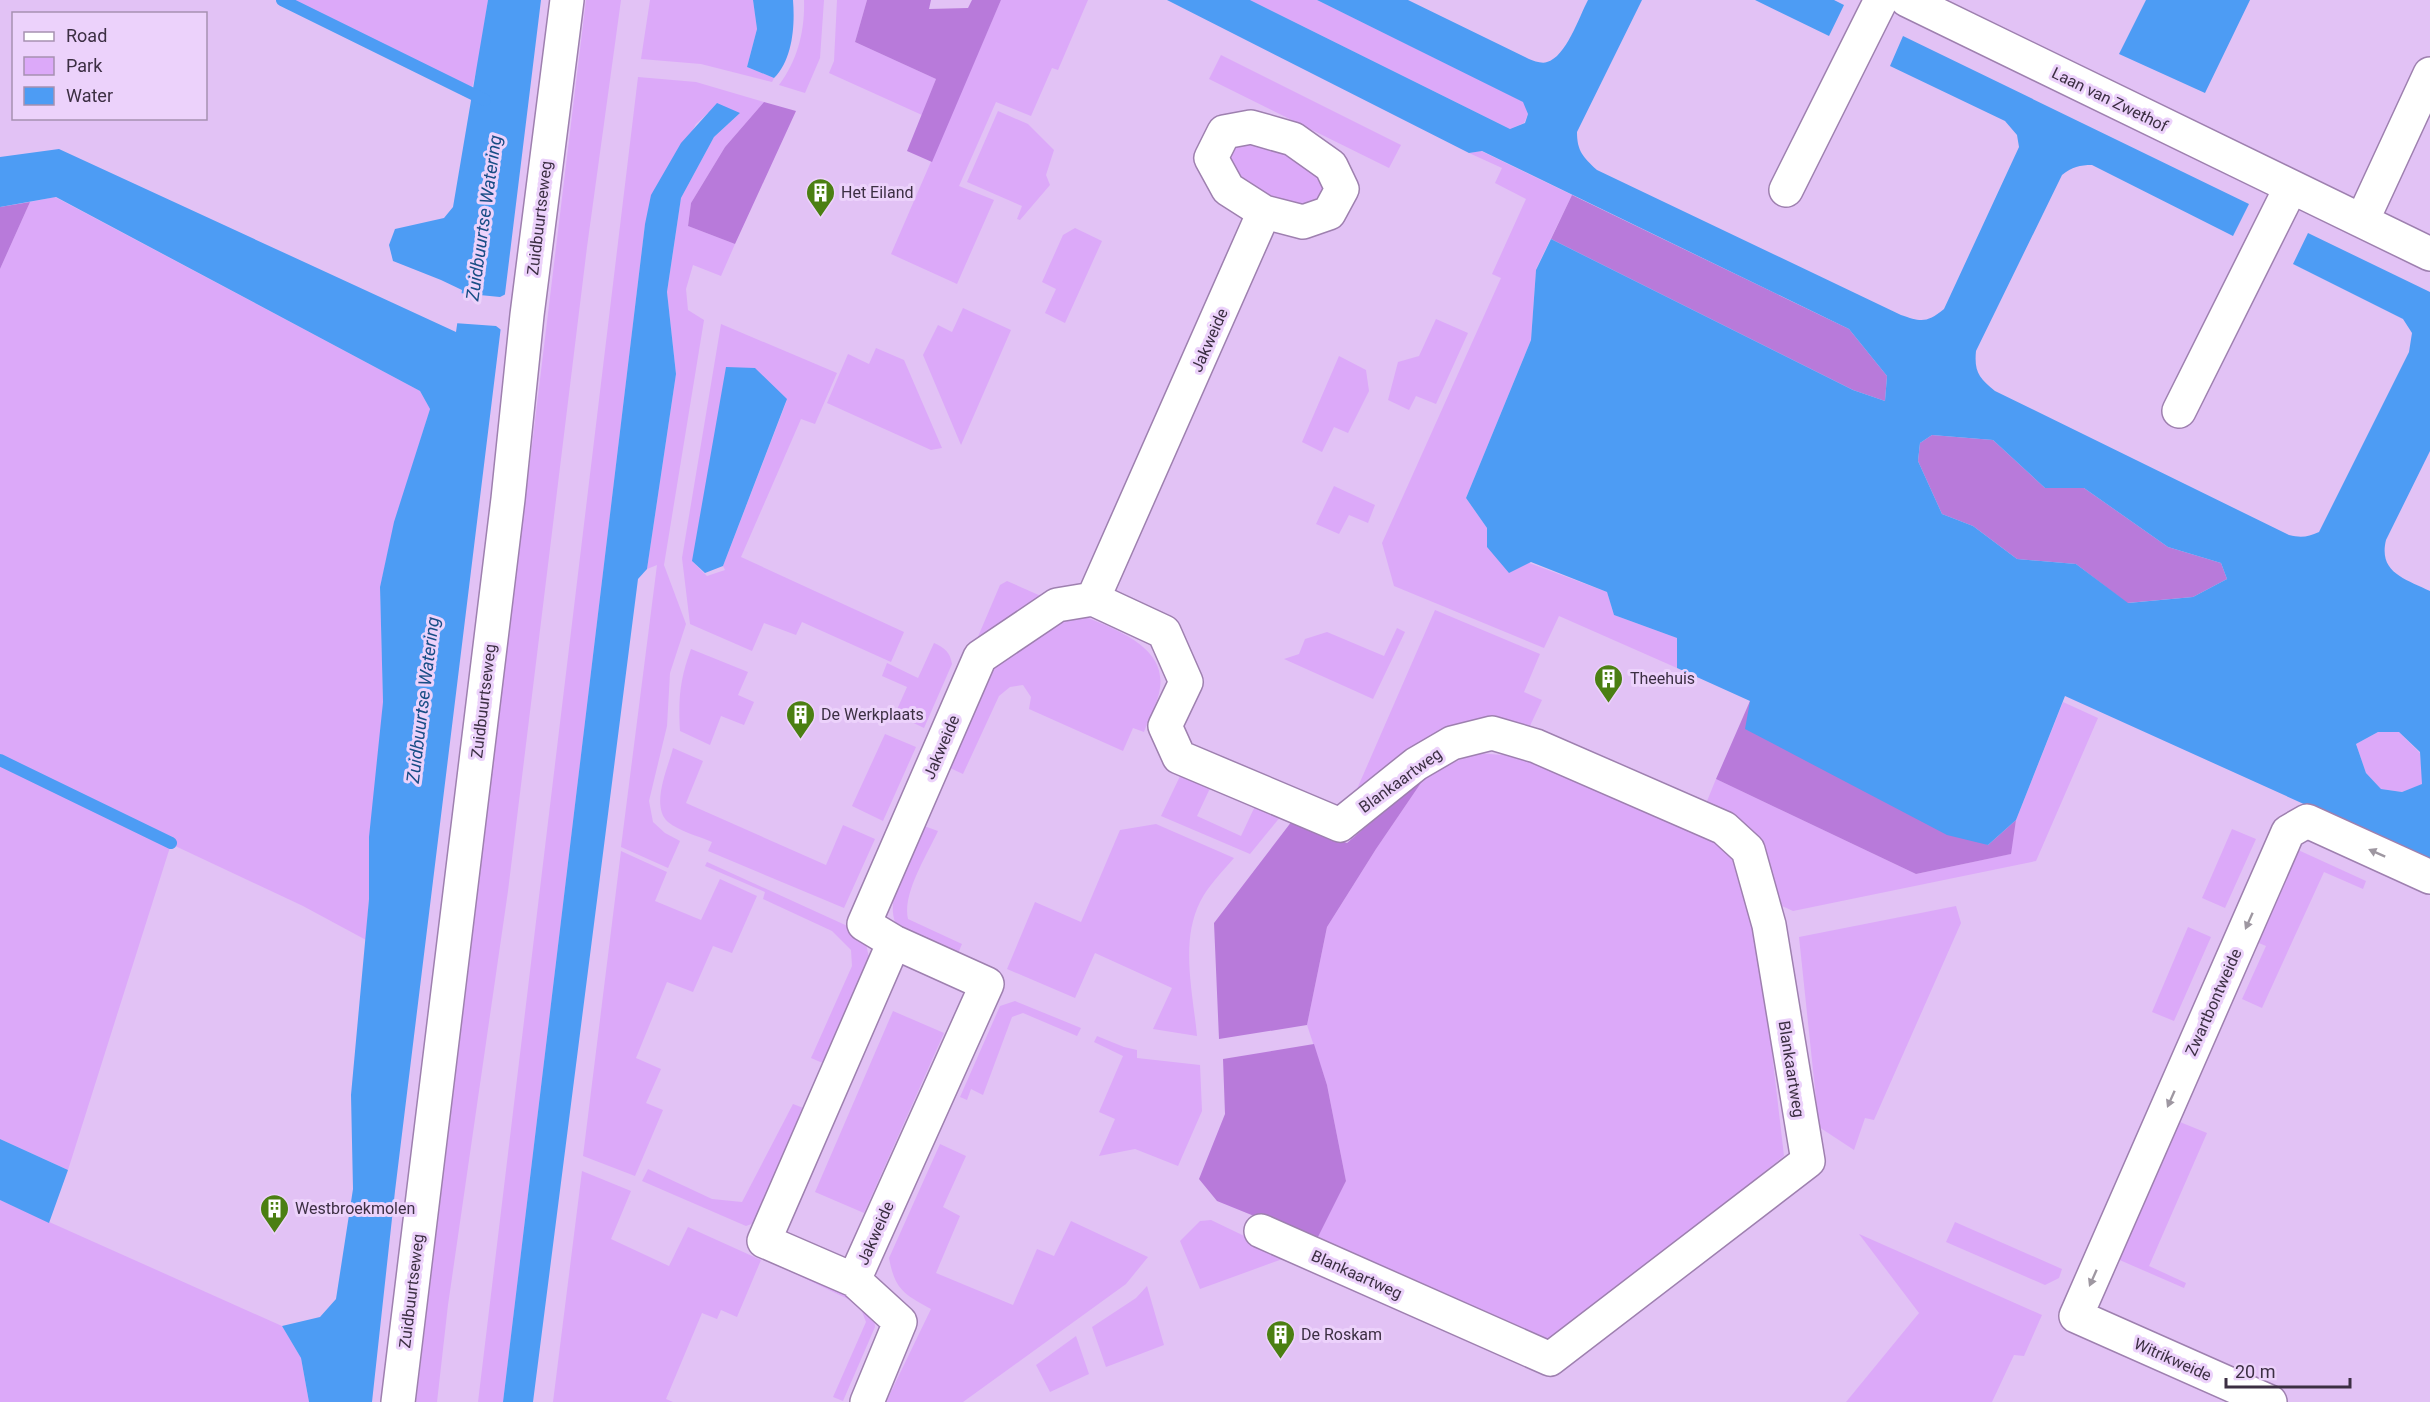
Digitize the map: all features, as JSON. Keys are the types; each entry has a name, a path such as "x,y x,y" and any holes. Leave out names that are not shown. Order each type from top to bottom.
{"street":[{"name":"Zuidbuurtseweg","path":"398,1402 508,499 526,315 567,0"},
{"path":"1786,190 1881,0"},
{"name":"Laan van Zwethof","path":"1924,3 2290,188 2430,254"},
{"path":"2362,221 2430,74"},
{"path":"2179,411 2290,188"},
{"name":"Jakweide","path":"854,1280 987,984 894,942 864,924 980,657 1057,605 1093,599 1264,212"},
{"name":"Blankaartweg","path":"1093,599 1164,632 1186,682 1165,726 1179,757 1340,825 1416,764 1452,743 1492,733 1536,746 1724,828 1748,850 1768,925 1808,1161 1550,1359 1261,1230"},
{"name":"Zwartbontweide","path":"2076,1316 2288,832 2307,821 2430,876"},
{"name":"Jakweide","path":"867,1402 900,1322 854,1280 764,1241 894,942"},
{"name":"Witrikweide","path":"2076,1316 2270,1402"}],"green space":[{"path":"282,0 488,0 479,60 471,92"},
{"path":"586,0 621,0 587,247 508,891 448,1305 437,1402 416,1402"},
{"path":"650,0 753,0 757,29 747,67 774,78 772,82 701,64 641,59"},
{"path":"804,0 824,0 820,58 805,93 779,85 796,55 802,33"},
{"path":"837,0 867,0 855,42 936,79 922,115 829,73 834,61"},
{"path":"1001,0 1088,0 1058,70 1052,68 1031,116 996,102 959,186 994,200 957,284 891,254"},
{"path":"1250,0 1317,0 1524,102 1528,114 1524,123 1510,129"},
{"path":"1221,55 1401,145 1389,168 1209,79"},
{"path":"638,77 696,82 764,102 725,147 691,203 688,226 735,244 721,276 693,265 686,289 688,310 704,320 664,565 686,624 670,673 667,726 649,801 653,822 665,833 680,841 668,868 621,847 657,565 647,569 676,374 667,292 681,198 714,137 740,113 708,113 696,124 645,224 503,1402 478,1402"},
{"path":"998,111 1028,124 1054,150 1046,175 1050,185 1020,220 1017,219 1022,206 967,182"},
{"path":"1255,137 1316,168 1328,197 1300,207 1262,200 1227,163 1227,148"},
{"path":"1481,151 1572,195 1536,269 1531,340 1466,498 1487,528 1487,547 1607,592 1614,615 1677,638 1677,668 1559,616 1544,648 1394,586 1382,543 1501,278 1492,274 1526,199 1495,183 1502,168 1469,153"},
{"path":"55,197 420,391 430,409 395,522 380,587 383,702 366,940 303,906 171,844 68,1170 0,1139 0,269 30,202"},
{"path":"1075,228 1102,241 1065,323 1045,313 1056,289 1042,282 1063,235"},
{"path":"963,308 1011,330 961,445 923,355 938,325 952,332"},
{"path":"1436,319 1468,333 1436,404 1416,396 1409,410 1388,400 1398,362 1419,356"},
{"path":"721,324 837,373 815,424 801,419 741,557 904,632 891,662 802,622 796,635 764,623 752,651 690,624 682,558","holes":["787,400 723,566 725,570 707,576 692,561"]},
{"path":"876,348 904,360 942,448 931,450 827,403 848,354 869,364"},
{"path":"1339,356 1366,370 1369,391 1348,433 1334,427 1322,452 1302,442"},
{"path":"1334,486 1375,505 1368,523 1349,515 1339,534 1316,524"},
{"path":"1007,581 1050,600 984,642 977,639 1000,585"},
{"path":"1435,610 1540,654 1524,692 1542,700 1529,728 1364,792 1357,789"},
{"path":"1072,611 1131,638 1144,647 1154,659 1160,672 1160,688 1144,732 1133,728 1123,751 1029,709 1031,697 1023,685 1010,687 999,696 963,774 950,768 1001,654"},
{"path":"1397,628 1405,632 1373,699 1284,659 1299,654 1305,639 1327,632 1384,656"},
{"path":"934,643 946,651 952,664 924,728 895,714 907,687 882,676 887,663 918,678"},
{"path":"691,649 748,672 738,695 754,702 744,725 721,716 710,745 680,731 681,689"},
{"path":"2063,702 2098,718 2036,861 1793,911 1782,906 1705,806 1716,779 1916,874 2010,854 2016,820"},
{"path":"2378,732 2399,732 2420,753 2423,784 2402,792 2381,789 2366,773 2356,744"},
{"path":"885,734 916,747 883,821 852,806"},
{"path":"673,748 703,761 686,803 826,865 843,825 875,839 844,908 708,851 712,842 683,831 668,822 660,806 660,797"},
{"path":"1476,753 1528,757 1737,851 1766,1001 1784,1156 1556,1341 1530,1336 1316,1241 1346,1181 1327,1085 1307,1025 1327,927 1427,774"},
{"path":"1182,772 1212,784 1197,816 1241,836 1256,804 1281,816 1250,854 1161,816"},
{"path":"1156,824 1234,858 1203,896 1194,917 1189,951 1197,1036 1153,1029 1172,988 1095,953 1075,998 1007,969 1035,902 1081,922 1120,830"},
{"path":"924,826 938,831 912,886 907,909 908,919 962,944 956,958 906,936 895,922 894,895 905,865"},
{"path":"2232,829 2256,839 2225,908 2202,898"},
{"path":"2296,849 2366,881 2363,889 2324,872 2262,1008 2242,999 2266,946 2254,941"},
{"path":"621,851 667,872 655,901 701,920 720,879 757,896 732,953 713,946 693,992 667,982 636,1058 661,1069 646,1103 663,1110 635,1176 583,1156"},
{"path":"707,862 854,929 866,944 870,962 825,1064 811,1058 852,966 851,950 832,931 763,899 765,892 705,866"},
{"path":"1956,906 1961,923 1874,1120 1865,1118 1854,1150 1819,1127 1799,937"},
{"path":"2188,927 2211,937 2174,1021 2152,1012"},
{"path":"1015,1001 1081,1028 1077,1036 1023,1013 1012,1017 983,1095 971,1089 967,1100 960,1097 1000,1006"},
{"path":"893,1011 944,1033 864,1213 815,1192"},
{"path":"1097,1036 1137,1050 1137,1058 1200,1065 1202,1111 1178,1166 1135,1149 1099,1156 1115,1119 1099,1112 1123,1056 1094,1042"},
{"path":"793,1104 806,1109 757,1222 746,1226 642,1181 648,1169 712,1199 742,1202"},
{"path":"2175,1120 2207,1133 2149,1266 2186,1283 2184,1288 2115,1258"},
{"path":"940,1144 966,1156 943,1207 960,1216 936,1273 1013,1305 1037,1249 1054,1256 1071,1221 1148,1257 1126,1284 963,1402 886,1402 931,1309 902,1290 894,1277 889,1258"},
{"path":"582,1171 631,1191 611,1239 669,1266 688,1227 761,1260 737,1317 721,1310 717,1319 702,1313 666,1399 673,1402 553,1402"},
{"path":"0,1200 282,1326 301,1358 309,1402 0,1402"},
{"path":"1211,1220 1288,1257 1200,1289 1180,1241 1200,1221"},
{"path":"1955,1222 2062,1269 2059,1278 2045,1285 1946,1242"},
{"path":"1859,1234 2042,1315 2024,1356 2014,1355 1992,1402 1846,1402 1919,1313"},
{"path":"769,1252 854,1290 874,1315 875,1327 843,1401 833,1397 866,1322 861,1309 848,1299 766,1260"},
{"path":"1147,1286 1164,1345 1106,1367 1092,1327 1136,1298"},
{"path":"1076,1336 1089,1374 1050,1392 1036,1365"}],"shaded area":[{"path":"867,0 931,0 929,9 968,8 972,0 1001,0 932,162 907,151 936,79 855,42"},
{"path":"764,102 796,111 735,244 688,226 691,203 725,147"},
{"path":"1572,195 1849,329 1887,376 1885,401 1853,390 1551,239"},
{"path":"30,202 0,269 0,207"},
{"path":"1932,435 1993,440 2045,488 2084,488 2168,547 2221,563 2227,579 2193,597 2127,603 2076,564 2017,559 1973,526 1942,514 1918,461 1920,443"},
{"path":"1750,701 1988,845 2016,820 2011,854 1916,874 1716,779"},
{"path":"1427,774 1327,927 1307,1025 1219,1039 1214,923 1292,821 1347,843"},
{"path":"1314,1044 1327,1085 1346,1181 1316,1241 1217,1201 1199,1179 1225,1114 1223,1059"}],"water":[{"name":"Zuidbuurtse Watering","path":"488,0 541,0 395,1191 372,1402 309,1402 301,1358 282,1326 320,1317 336,1299 353,1189 351,1095 369,899 369,837 383,702 380,587 394,522 430,409 420,391 56,197 0,207 0,157 59,149 456,332 462,290 393,261 389,245 395,229 444,218 453,207"},
{"path":"753,0 793,0 794,20 789,52 774,78 747,67 757,29"},
{"path":"1167,0 1250,0 1510,129 1525,123 1528,114 1523,102 1317,0 1408,0 1529,59 1543,63 1554,59 1566,45 1588,0 1642,0 1577,132 1580,149 1588,161 1597,170 1901,315 1924,320 1944,309 2019,147 2017,135 2005,121 1890,66 1903,36 2249,204 2233,236 2092,165 2069,170 2062,175 1976,351 1976,364 1981,378 1995,391 2289,535 2304,536 2319,532 2409,352 2412,333 2403,319 2293,264 2308,233 2430,292 2430,451 2386,540 2385,551 2386,560 2396,573 2430,591 2430,861 2065,696 2016,820 1988,845 1947,835 1745,729 1750,701 1677,668 1677,638 1614,615 1607,592 1531,562 1509,573 1487,547 1487,528 1466,498 1531,340 1536,270 1551,239 1853,390 1885,401 1887,376 1849,329 1482,151 1469,153","holes":["1932,435 1993,440 2045,488 2084,488 2168,547 2221,563 2227,579 2193,597 2128,603 2076,564 2017,559 1973,526 1942,514 1918,461 1920,443","2378,732 2399,732 2420,752 2422,784 2402,792 2381,789 2366,773 2356,744"]},
{"path":"1755,0 1834,0 1844,5 1829,36"},
{"path":"2146,0 2250,0 2205,93 2119,54"},
{"path":"717,103 740,113 714,137 681,198 667,292 676,374 647,569 638,579 533,1402 503,1402 645,224 651,195 681,143"},
{"path":"726,367 755,368 787,399 723,566 705,573 692,561"},
{"path":"0,1139 68,1170 49,1223 0,1200"}],"pier":[{"path":"459,293 500,297 508,293 504,332 496,326 454,323"}],"waterway":[{"path":"282,0 485,100"},
{"path":"0,760 171,843"}],"place":[{"name":"Het Eiland","path":"820,218"},
{"name":"Theehuis","path":"1609,704"},
{"name":"De Werkplaats","path":"800,740"},
{"name":"Westbroekmolen","path":"274,1234"},
{"name":"De Roskam","path":"1280,1360"}]}
